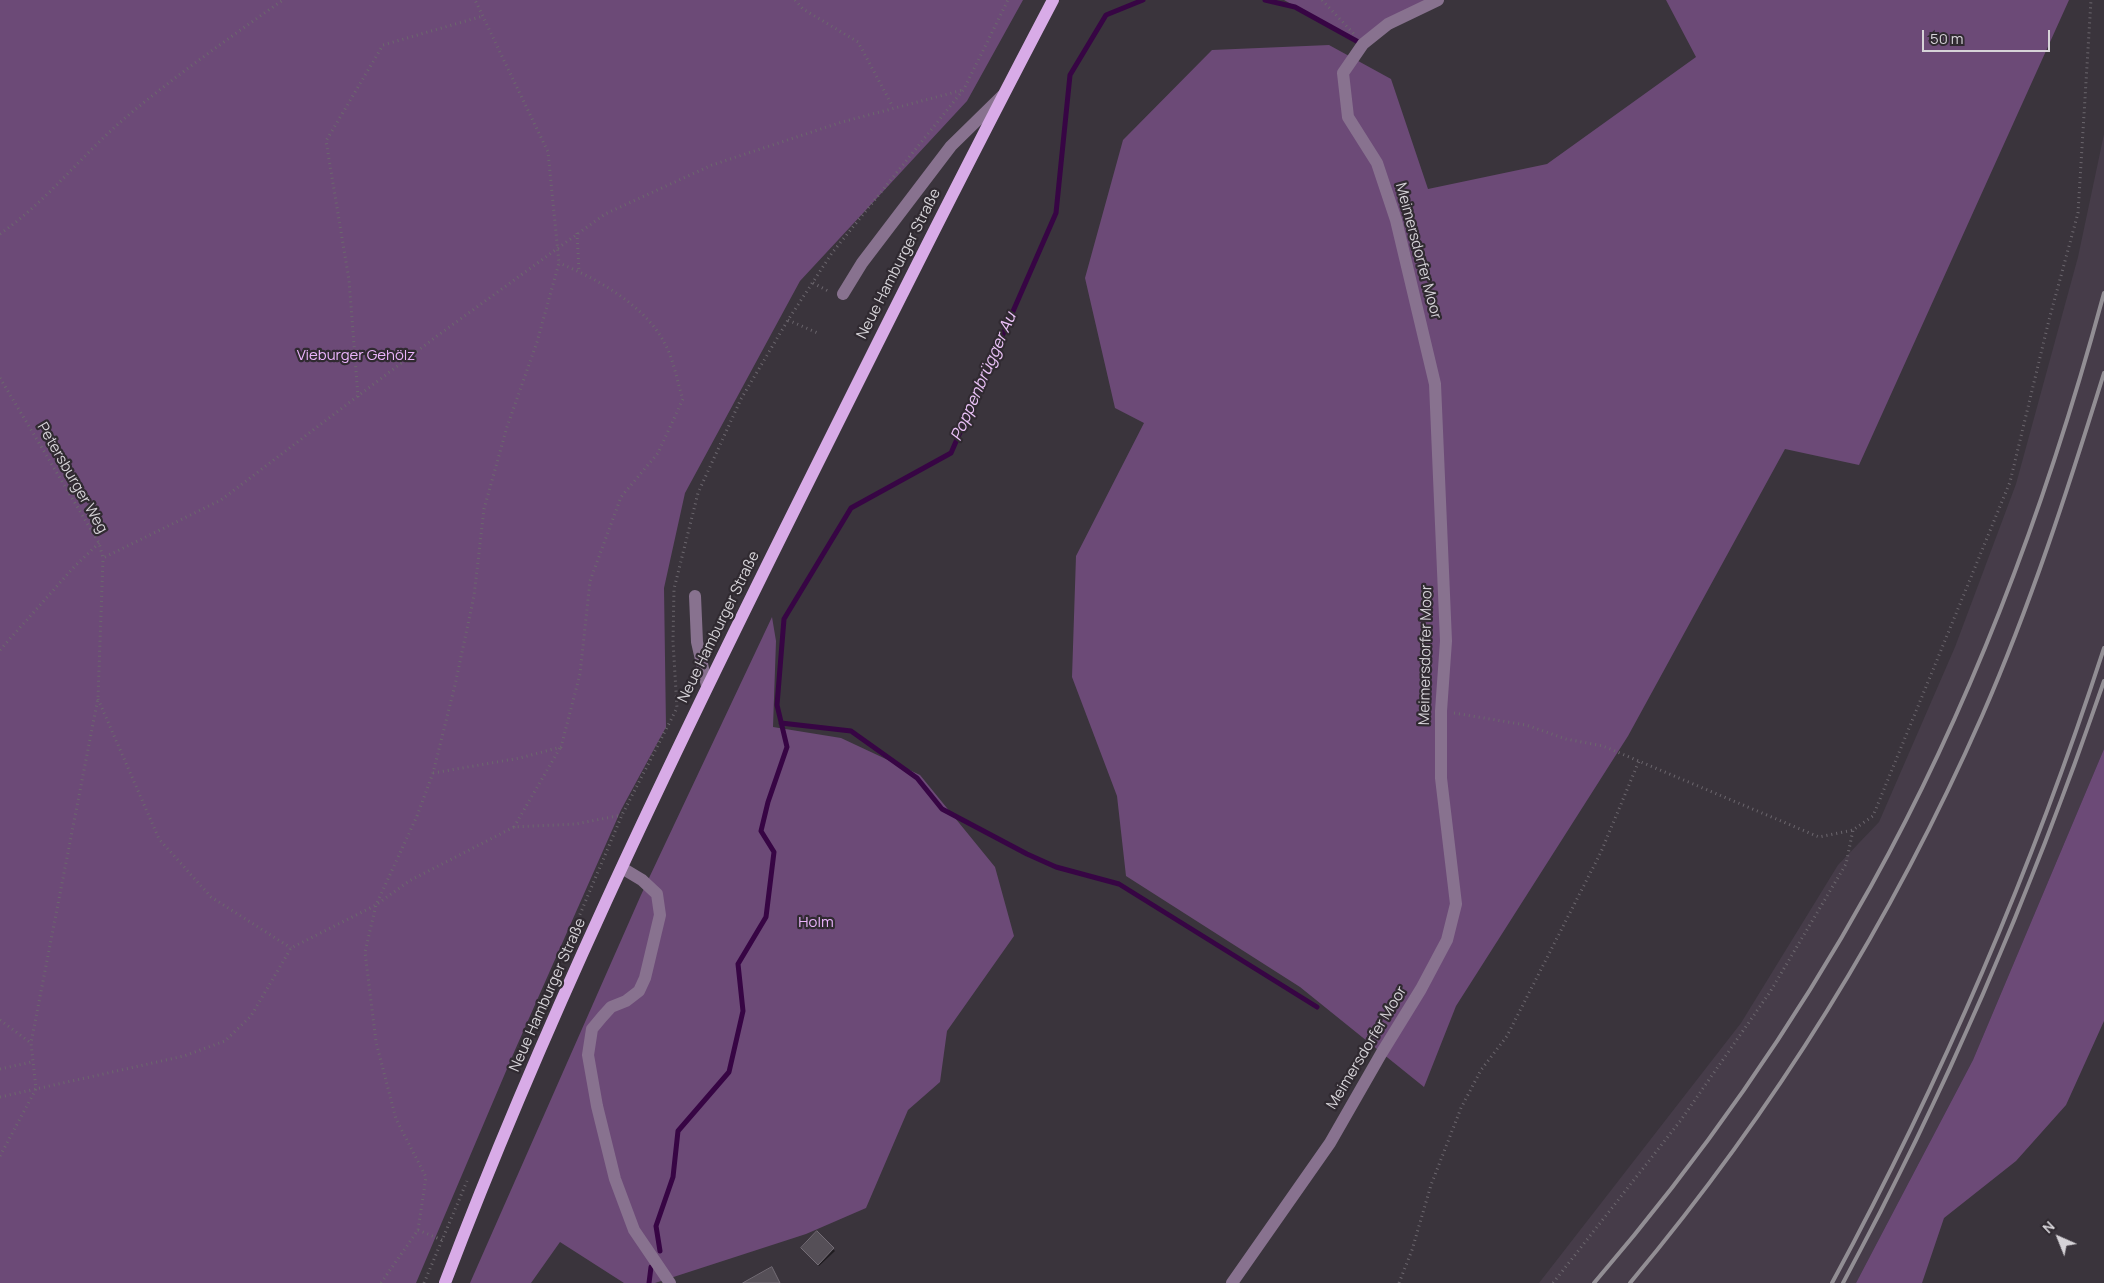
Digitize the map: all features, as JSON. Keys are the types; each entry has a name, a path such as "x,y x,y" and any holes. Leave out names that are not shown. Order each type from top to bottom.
{"main road":[{"name":"Neue Hamburger Straße","path":"445,1283 535,1062 622,868 707,686 891,315 1053,0"}],"street":[{"name":"Meimersdorfer Moor","path":"1232,1283 1330,1143 1421,989 1447,940 1456,904 1442,778 1441,711 1446,641 1435,384 1396,220 1377,163 1348,117 1343,73 1363,44 1388,24 1438,0"},
{"path":"838,294 951,146 1003,95"},
{"path":"695,596 697,642 707,686"},
{"path":"622,868 642,880 657,894 660,915 645,978 639,991 626,1001 611,1007 602,1016 592,1029 588,1055 596,1106 615,1179 634,1230 670,1283"}],"path":[{"path":"0,234 20,220 124,119 205,55 283,0"},
{"path":"381,1283 418,1230 426,1177 396,1119 376,1042 365,952 376,905 417,816 432,773 455,685 474,596 484,509 507,426 537,342 559,263 548,152 475,0"},
{"path":"795,0 803,9 858,42 892,107"},
{"path":"1322,0 1363,44"},
{"path":"1441,711 1526,725 1566,739 1603,746 1819,837 1853,830 1873,816 2010,482 2049,320 2078,212 2091,0"},
{"path":"358,397 349,280 326,141 383,45 483,16"},
{"path":"103,558 221,500 437,336 605,214 712,165 842,122 964,89"},
{"path":"577,233 579,271"},
{"path":"514,827 561,747 580,674 590,581 621,497 658,453 683,399 665,344 639,308 579,271 559,263"},
{"path":"813,283 838,294"},
{"path":"788,320 820,334"},
{"name":"Petersburger Weg","path":"0,378 99,543 74,567 0,650"},
{"path":"0,1156 36,1089 31,1042 98,698 103,558 99,543"},
{"path":"98,698 159,839 211,897 291,948"},
{"path":"432,773 520,758 561,747"},
{"path":"1399,1283 1412,1250 1431,1185 1461,1108 1481,1070 1507,1036 1601,852 1640,762"},
{"path":"0,1097 184,1056 225,1041 251,1016 291,948 376,905 409,881 514,827 576,824 622,815"},
{"path":"1553,1283 1681,1120 1770,992 1846,864 1853,830"},
{"path":"0,1020 31,1042"},
{"path":"0,1069 32,1062"},
{"path":"418,1230 442,1240"}],"shaded area":[{"path":"2104,134 2104,749 1973,1060 1856,1283 1539,1283 1741,1023 1838,865 1879,822 1955,647 2016,484 2078,257"}],"green space":[{"name":"Vieburger Gehölz","path":"0,0 1023,0 967,101 800,281 685,493 664,588 666,727 621,810 515,1050 416,1283 0,1283"},
{"path":"1284,0 1438,0 1363,44"},
{"path":"1666,0 2069,0 1859,465 1785,449 1628,736 1456,1006 1424,1087 1300,987 1126,876 1117,796 1072,677 1076,556 1144,423 1115,408 1085,278 1123,140 1212,50 1329,45 1391,79 1428,189 1547,164 1696,57"},
{"name":"Holm","path":"772,617 776,641 773,727 841,738 920,775 995,867 1014,936 947,1031 940,1082 908,1110 866,1208 806,1234 655,1283 624,1283 560,1242 531,1283 470,1283 641,895"},
{"path":"2104,749 2104,1021 2066,1105 2016,1161 1944,1218 1922,1283 1856,1283 1973,1060"}],"building":[{"path":"817,1231 834,1248 818,1265 801,1248"},
{"path":"772,1267 780,1283 743,1283"}],"waterway":[{"name":"Poppenbrügger Au","path":"660,1251 656,1226 673,1177 678,1131 729,1072 743,1011 738,964 766,917 774,852 761,831 768,802 787,747 777,705 784,619 851,508 951,453 1056,213 1070,75 1106,15 1143,0"},
{"name":"Poppenbrügger Au","path":"1265,0 1295,7 1362,44"},
{"path":"781,723 851,731 917,778 942,809 1027,854 1056,867 1119,884 1317,1007"},
{"name":"Poppenbrügger Au","path":"649,1283 651,1267"}],"railway":[{"path":"1594,1283 1708,1141 1777,1041 1841,938 1908,815 1943,744 2006,596 2059,446 2104,293"},
{"path":"1630,1283 1683,1218 1781,1082 1869,940 1909,867 1947,792 1982,716 2017,631 2033,589 2104,373"},
{"path":"1832,1283 1910,1129 1982,972 2047,811 2104,648"},
{"path":"1843,1283 1918,1137 1986,987 2048,835 2104,681"}]}
